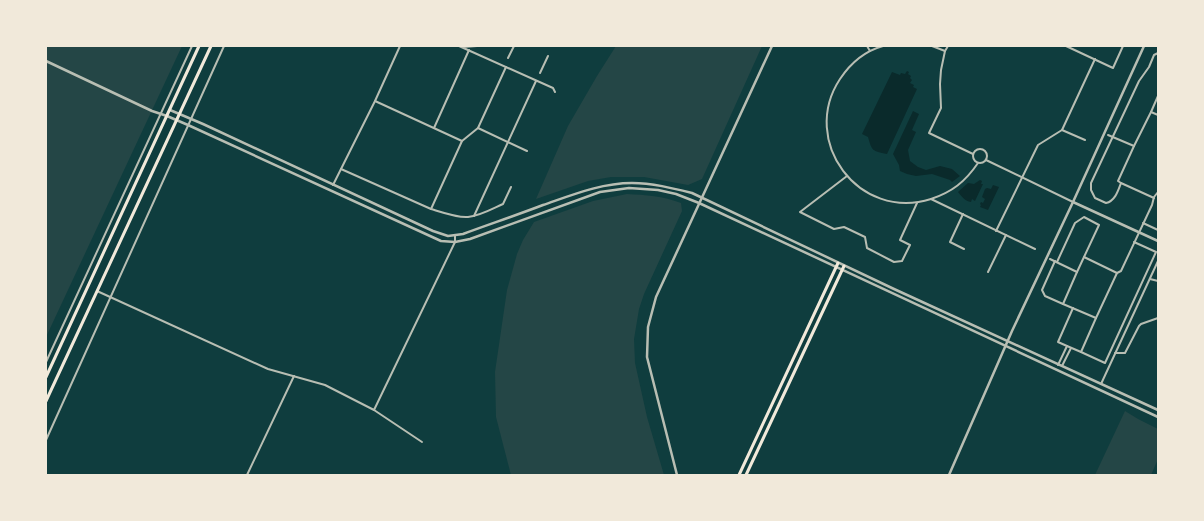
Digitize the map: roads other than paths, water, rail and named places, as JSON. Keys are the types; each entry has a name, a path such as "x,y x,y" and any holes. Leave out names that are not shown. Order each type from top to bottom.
{"main road":[{"path":"46,377 199,46"},
{"path":"46,401 211,46"},
{"path":"739,475 838,263"},
{"path":"746,475 844,266"}],"street":[{"path":"46,362 192,46"},
{"path":"46,440 224,46"},
{"path":"333,185 400,46"},
{"path":"460,46 477,46"},
{"path":"460,46 553,88 555,92"},
{"path":"508,58 514,46"},
{"path":"677,475 647,357 648,327 656,297 772,46"},
{"path":"867,46 870,51"},
{"path":"883,46 870,51 859,58 843,75 836,84 828,106 828,140 836,161 847,176 858,187 870,195 894,203 917,203 943,195 954,189 972,172 978,163 982,163 986,160"},
{"path":"932,46 945,51"},
{"path":"948,46 945,51 940,80 941,108 929,133 973,154 973,158 978,163"},
{"path":"1066,46 1113,68 1123,46"},
{"path":"950,475 1008,341 1144,46"},
{"path":"434,128 469,50"},
{"path":"1121,183 1114,198 1110,202 1106,203 1095,198 1091,190 1091,183 1139,81 1149,67 1154,55 1158,53"},
{"path":"540,73 548,56"},
{"path":"996,231 1038,145 1062,130 1095,59"},
{"path":"46,61 144,107 188,125 441,241 455,242 473,237 600,192 629,188 658,190 676,194 699,203 842,269 892,294 1158,417"},
{"path":"431,209 462,141 478,128 506,67"},
{"path":"474,216 536,81"},
{"path":"1154,198 1118,181 1158,96"},
{"path":"375,100 462,141"},
{"path":"170,110 433,231 448,236 463,234 573,194 611,185 631,183 658,185 692,193 844,266 1158,410"},
{"path":"1151,112 1158,115"},
{"path":"478,128 527,151"},
{"path":"1062,130 1085,140"},
{"path":"1108,135 1134,146"},
{"path":"973,154 976,150 983,150 986,153 986,160"},
{"path":"986,160 1158,241"},
{"path":"341,169 431,209 466,218 503,204 511,187"},
{"path":"847,176 800,212 834,229 844,227 865,237 867,248 894,262 902,261 910,245 900,240 917,203"},
{"path":"1081,352 1117,273 1121,271 1158,192"},
{"path":"931,199 1035,249"},
{"path":"963,214 950,242 964,249"},
{"path":"1063,304 1100,225 1084,217 1075,223 1042,290 1045,296 1063,304 1096,318"},
{"path":"1143,223 1158,230"},
{"path":"988,272 1006,235"},
{"path":"374,410 455,242 455,236"},
{"path":"1073,308 1058,342 1105,363 1156,252 1134,242"},
{"path":"1084,257 1117,273"},
{"path":"1050,259 1077,272"},
{"path":"1101,384 1158,261"},
{"path":"1150,279 1158,281"},
{"path":"97,291 268,369 325,385 374,410 422,442"},
{"path":"1115,353 1125,353 1139,326 1158,318"},
{"path":"1058,365 1067,346"},
{"path":"1062,366 1071,348"},
{"path":"247,475 294,376"}]}
